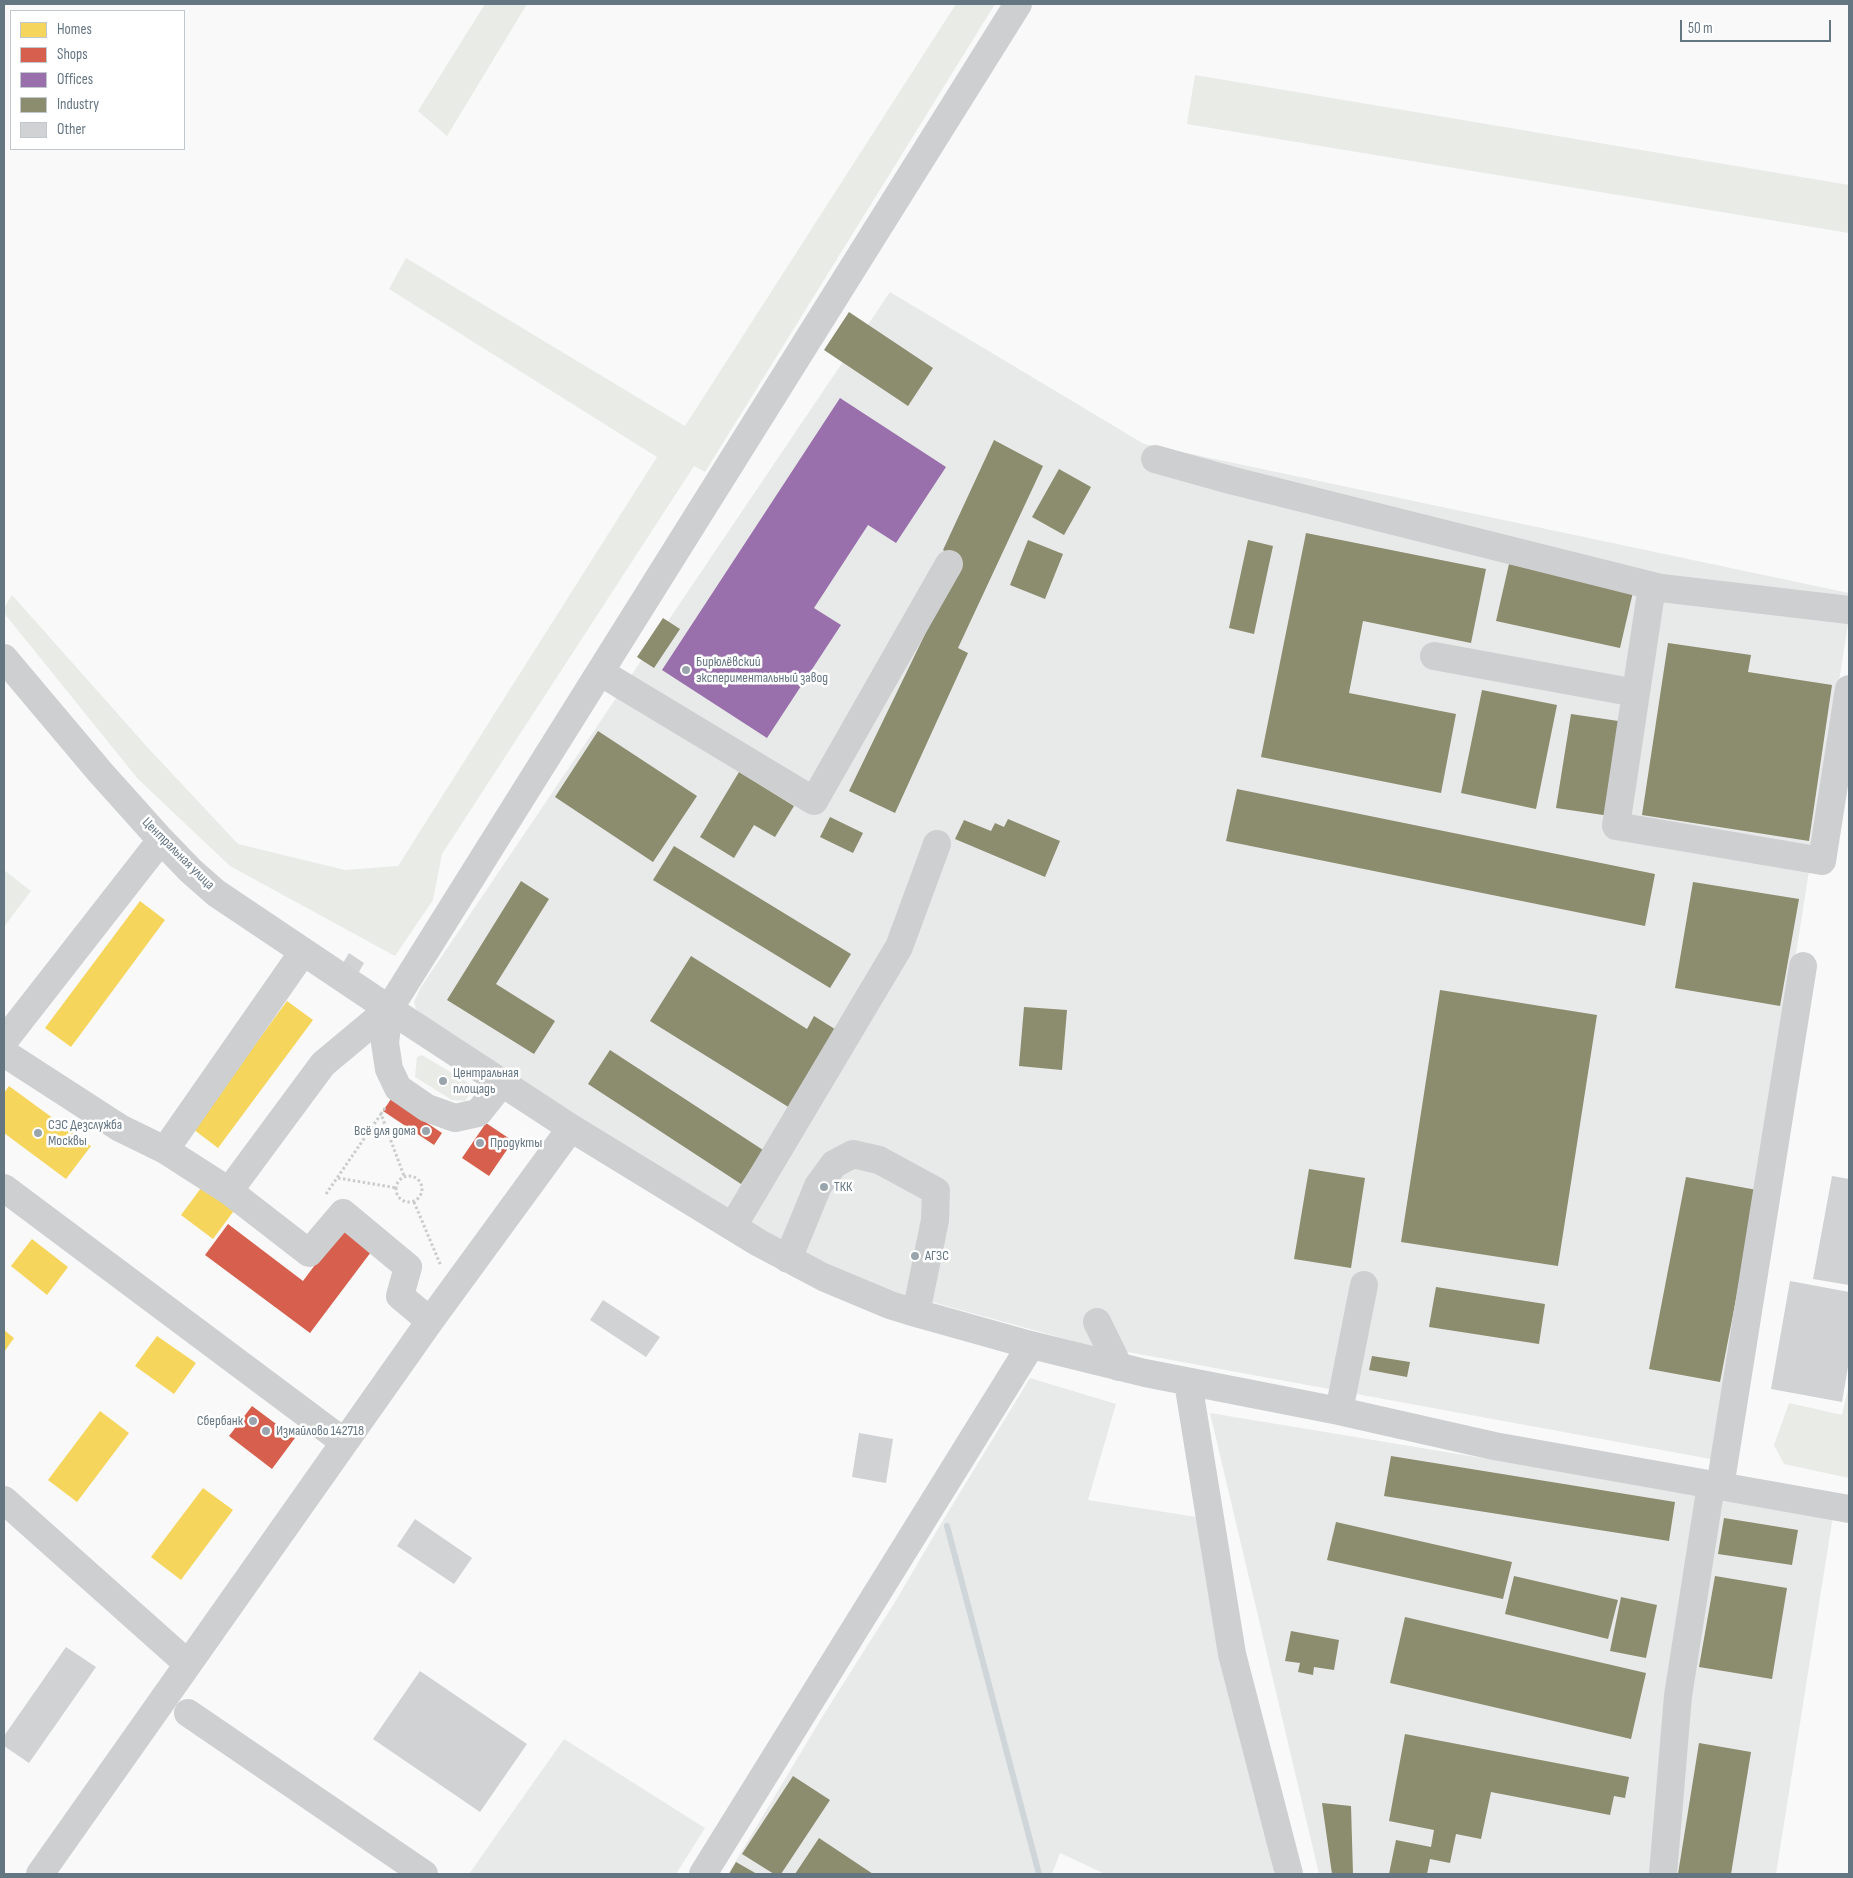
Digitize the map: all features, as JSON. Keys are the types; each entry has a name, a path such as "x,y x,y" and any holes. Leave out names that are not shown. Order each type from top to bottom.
{"street":[{"path":"229,1191 323,1064 389,1009 1018,4"},
{"path":"1155,459 1230,480 1661,588 1849,610"},
{"path":"600,672 814,801 949,564"},
{"path":"1652,586 1616,826 1822,861 1849,689"},
{"path":"1434,656 1636,693"},
{"name":"Центральная улица","path":"5,663 161,840 216,893 571,1128 788,1259 852,1290 916,1313 1119,1367 1339,1411 1494,1446 1849,1509"},
{"path":"4,1041 161,840"},
{"path":"733,1226 899,947 937,844"},
{"path":"164,1150 303,952"},
{"path":"1663,1874 1678,1696 1804,966"},
{"path":"389,1009 385,1043 390,1069 398,1088 427,1108 455,1118 478,1112 502,1083"},
{"path":"4,1052 120,1128 164,1150 229,1191 309,1253 343,1213 408,1267 400,1296 430,1321"},
{"path":"40,1874 430,1321 571,1128"},
{"path":"788,1259 818,1186 834,1164 853,1154 879,1160 936,1191 935,1220 916,1313"},
{"path":"4,1188 344,1442"},
{"path":"1339,1411 1364,1285"},
{"path":"1097,1322 1119,1367"},
{"path":"703,1874 1031,1345"},
{"path":"1188,1382 1232,1654 1289,1874"},
{"path":"6,1507 188,1664"},
{"path":"188,1713 424,1874"}],"path":[{"path":"343,1213 325,1197 398,1088"},
{"path":"381,1114 404,1176"},
{"path":"404,1176 397,1184 397,1194 404,1201 414,1202"},
{"path":"404,1176 415,1177 422,1184 422,1194 414,1202"},
{"path":"338,1178 397,1188"},
{"path":"414,1202 451,1292"}],"shaded area":[{"path":"485,4 527,4 447,136 418,111"},
{"path":"956,4 995,4 705,472 694,466 442,854 433,900 395,956 230,866 138,779 4,613 4,608 12,595 149,749 238,844 345,870 398,866 657,457 389,289 406,258 685,426"},
{"path":"1195,75 1849,185 1849,233 1187,124"},
{"path":"890,292 1144,444 1849,593 1849,618 1716,1460 1084,1344 834,1275 558,1106 416,1009 414,1002 421,987"},
{"path":"4,870 31,891 4,927"},
{"name":"Центральная площадь","path":"422,1055 472,1085 473,1089 465,1101 452,1100 415,1077 417,1057"},
{"path":"1030,1378 1116,1404 1088,1500 1203,1518 1274,1874 1105,1874 1060,1853 1052,1874 728,1874 824,1714 895,1602"},
{"path":"1849,1385 1849,1478 1784,1464 1774,1445 1789,1403 1842,1415"},
{"path":"1210,1413 1833,1516 1776,1874 1319,1874"},
{"path":"564,1739 705,1828 676,1874 469,1874"}],"building: Homes":[{"path":"140,901 165,920 71,1047 45,1028"},
{"path":"287,1001 313,1020 218,1148 193,1129"},
{"path":"9,1086 91,1146 66,1179 4,1133 4,1093"},
{"path":"204,1184 236,1208 213,1239 181,1215"},
{"path":"32,1239 68,1267 47,1295 11,1266"},
{"path":"4,1330 14,1338 4,1352"},
{"path":"157,1336 196,1363 174,1394 135,1366"},
{"path":"100,1411 129,1433 77,1502 48,1480"},
{"path":"203,1488 233,1510 181,1580 151,1557"}],"building: Shops":[{"path":"391,1099 442,1133 434,1145 383,1111"},
{"path":"486,1123 513,1141 489,1176 462,1158"},
{"path":"228,1224 303,1281 344,1226 374,1248 310,1333 205,1255"},
{"path":"252,1406 295,1438 272,1469 229,1436"}],"building: Offices":[{"path":"840,398 946,467 896,543 868,525 814,608 841,625 767,738 662,670"}],"building: Industry":[{"path":"849,312 933,368 908,406 824,350"},
{"path":"994,440 1043,466 958,648 968,653 895,813 849,791 961,560 943,550"},
{"path":"1059,469 1091,487 1064,535 1032,517"},
{"path":"1306,533 1486,569 1471,643 1363,621 1349,693 1456,714 1441,793 1261,757"},
{"path":"1028,540 1063,554 1045,599 1010,585"},
{"path":"1248,540 1273,546 1254,634 1229,628"},
{"path":"1509,564 1633,592 1620,648 1496,621"},
{"path":"663,618 680,629 654,668 637,657"},
{"path":"1668,643 1751,655 1748,672 1832,685 1809,841 1642,815"},
{"path":"1482,690 1557,705 1536,809 1461,793"},
{"path":"1571,714 1625,722 1610,816 1556,808"},
{"path":"598,731 697,796 653,862 555,797"},
{"path":"739,772 794,806 775,837 754,825 734,858 700,837"},
{"path":"1237,789 1655,874 1645,926 1226,841"},
{"path":"830,817 863,833 853,853 820,837"},
{"path":"1008,819 1060,841 1045,877 955,839 964,820 991,831 995,823 1004,827"},
{"path":"674,846 851,954 830,988 653,880"},
{"path":"521,881 549,899 496,984 555,1021 534,1054 447,1000"},
{"path":"1693,882 1799,899 1780,1006 1675,988"},
{"path":"691,956 807,1029 814,1016 838,1031 790,1108 650,1021"},
{"path":"1440,990 1597,1015 1558,1266 1401,1242"},
{"path":"1024,1007 1067,1010 1062,1070 1019,1066"},
{"path":"610,1050 763,1150 741,1184 588,1084"},
{"path":"1309,1169 1365,1178 1351,1268 1294,1259"},
{"path":"1686,1177 1757,1190 1720,1382 1649,1369"},
{"path":"1436,1287 1545,1304 1539,1344 1429,1327"},
{"path":"1372,1356 1410,1362 1407,1377 1369,1370"},
{"path":"1391,1456 1675,1502 1669,1541 1384,1496"},
{"path":"1724,1518 1798,1530 1792,1565 1718,1554"},
{"path":"1336,1522 1512,1562 1503,1599 1327,1560"},
{"path":"1514,1576 1618,1600 1608,1639 1505,1614"},
{"path":"1715,1576 1787,1588 1772,1679 1699,1667"},
{"path":"1621,1597 1657,1605 1646,1658 1610,1651"},
{"path":"1405,1617 1646,1673 1631,1739 1390,1683"},
{"path":"1291,1631 1339,1640 1334,1670 1314,1667 1313,1675 1298,1672 1300,1663 1285,1661"},
{"path":"1405,1734 1629,1777 1625,1798 1614,1796 1610,1815 1491,1792 1481,1839 1456,1834 1450,1863 1430,1859 1427,1874 1389,1874 1396,1840 1431,1847 1434,1830 1389,1821"},
{"path":"1699,1743 1751,1752 1731,1874 1678,1874"},
{"path":"793,1776 830,1800 781,1874 774,1874 742,1854"},
{"path":"1322,1803 1351,1806 1353,1874 1332,1874"},
{"path":"819,1838 873,1874 795,1874"},
{"path":"736,1862 757,1874 729,1874"}],"building: Other":[{"path":"349,953 364,963 359,972 343,963"},
{"path":"1832,1176 1849,1179 1849,1285 1813,1279"},
{"path":"1790,1281 1849,1292 1849,1361 1842,1402 1771,1389"},
{"path":"603,1300 660,1337 646,1357 590,1320"},
{"path":"859,1433 893,1439 886,1483 852,1477"},
{"path":"415,1519 472,1558 454,1584 397,1546"},
{"path":"66,1647 96,1667 29,1763 4,1746 4,1736"},
{"path":"420,1671 527,1744 480,1812 373,1739"}],"waterway":[{"path":"947,1526 1039,1874"}],"place":[{"name":"Бирюлёвский экспериментальный завод","path":"686,670"},
{"name":"Центральная площадь","path":"443,1081"},
{"name":"Всё для дома","path":"426,1131"},
{"name":"СЭС Дезслужба Москвы","path":"38,1133"},
{"name":"Продукты","path":"480,1143"},
{"name":"ТКК","path":"824,1187"},
{"name":"АГЗС","path":"915,1256"},
{"name":"Сбербанк","path":"253,1421"},
{"name":"Измайлово 142718","path":"266,1431"}]}
